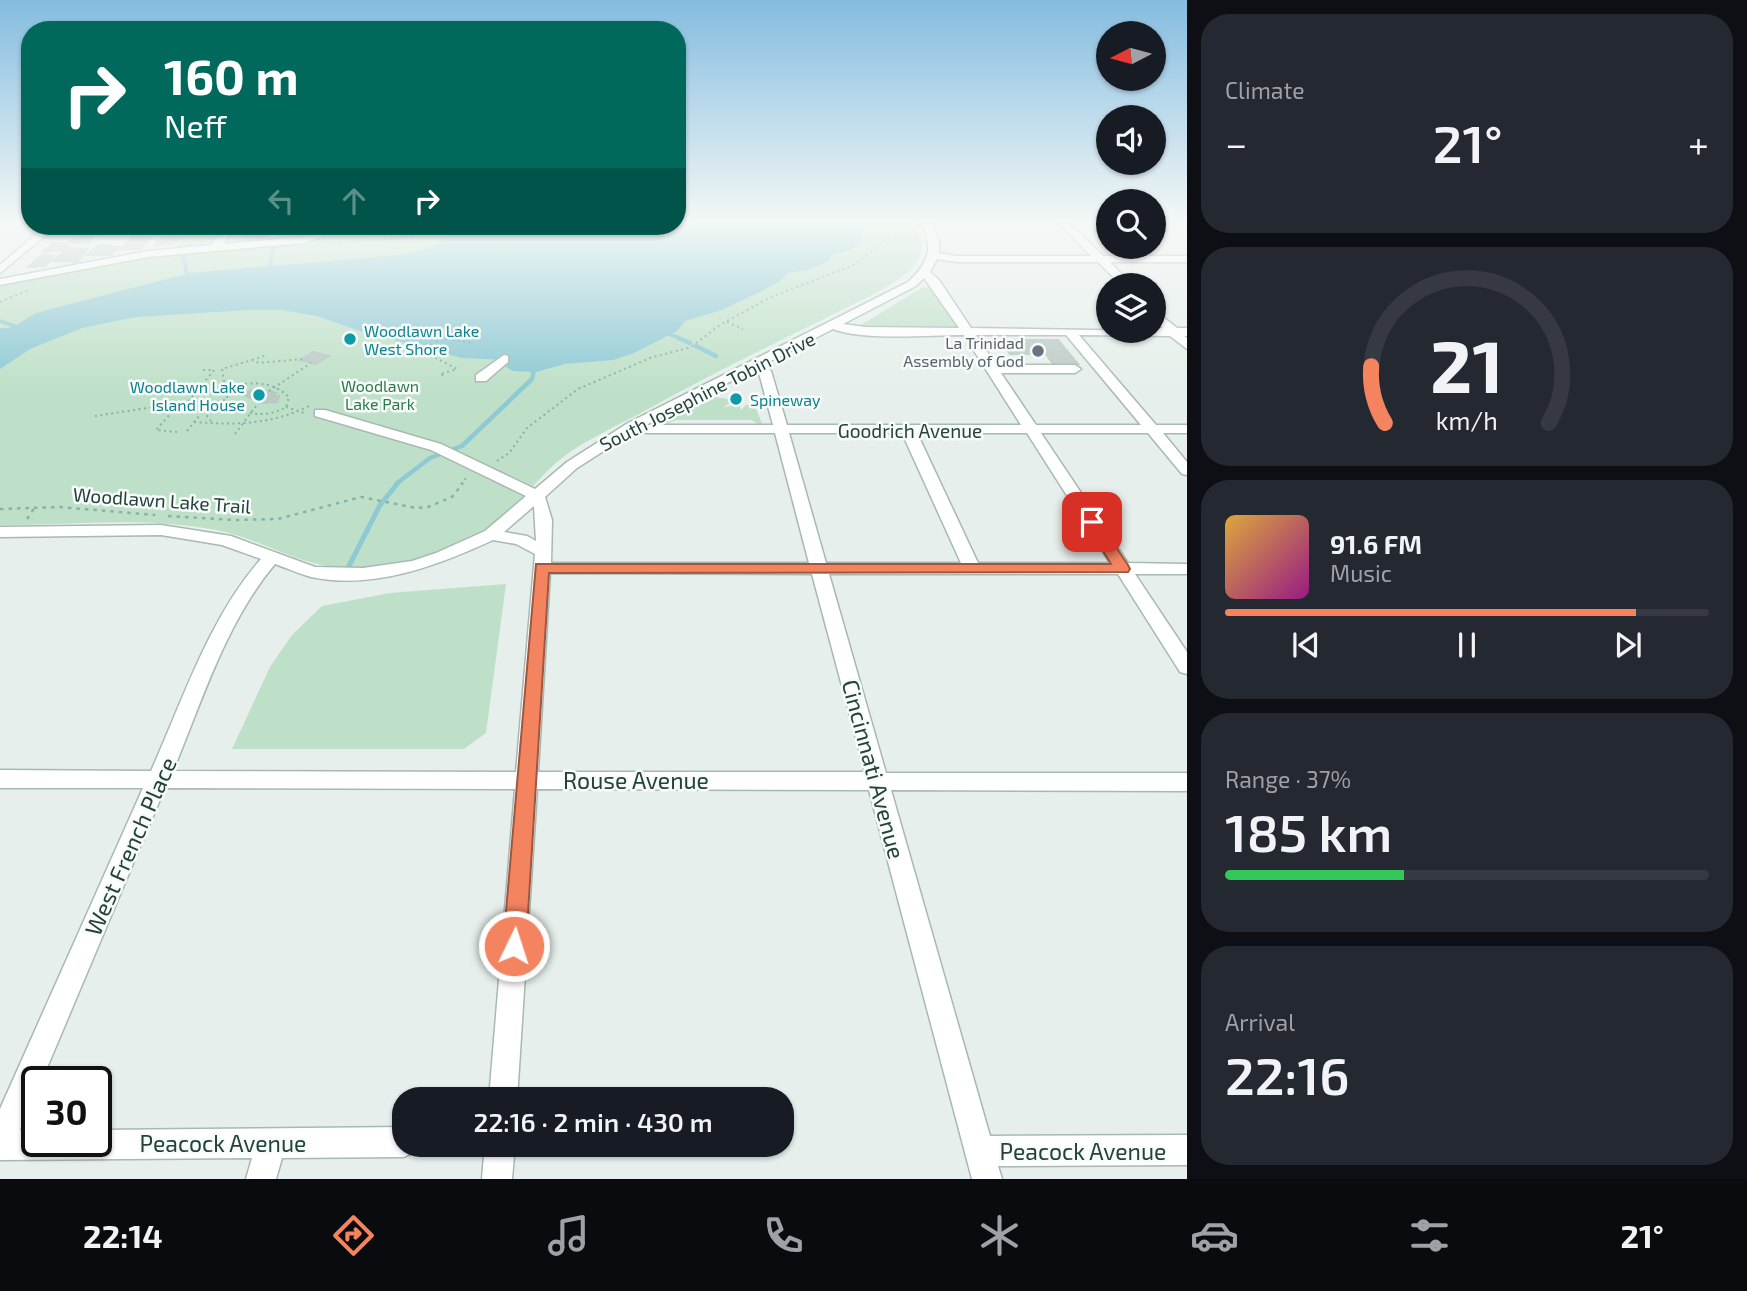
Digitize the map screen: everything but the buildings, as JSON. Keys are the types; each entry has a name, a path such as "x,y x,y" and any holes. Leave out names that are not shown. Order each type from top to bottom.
{"street":[{"path":"0,282 21,278"},
{"name":"South Josephine Tobin Drive","path":"0,532 82,529 190,532 225,540 313,572 346,575 380,572 442,557 491,535 591,452 633,426 835,325 919,278"},
{"path":"931,278 1187,667"},
{"path":"835,325 847,330 1187,332"},
{"path":"1166,325 1187,345"},
{"path":"1070,331 1187,471"},
{"path":"481,378 504,359"},
{"name":"Cincinnati Avenue","path":"753,365 765,371 988,1179"},
{"path":"992,369 1075,369"},
{"path":"316,411 436,447 536,495 544,512 504,1087"},
{"name":"Goodrich Avenue","path":"633,426 647,429 1187,429"},
{"path":"908,430 972,568"},
{"path":"491,535 521,540 542,560 819,568 1187,569"},
{"name":"West French Place","path":"0,1144 230,616 252,580 272,557"},
{"name":"Rouse Avenue","path":"0,779 1187,782"},
{"name":"Peacock Avenue","path":"0,1144 392,1142"},
{"path":"261,1179 271,1143"},
{"name":"Peacock Avenue","path":"979,1151 1187,1150"},
{"path":"497,1179 499,1157"}],"path":[{"name":"Woodlawn Lake Trail","path":"0,509 35,508 261,520 298,514 349,499 376,499 416,508 440,504 458,490 476,468 509,453 526,429 567,396 597,379 650,358 691,346 726,322 771,297 817,278"},
{"path":"726,322 743,329"},
{"path":"421,329 442,338 473,343"},
{"path":"442,338 422,351 457,369 440,374 445,376"},
{"path":"203,370 222,369 267,355"},
{"path":"252,360 259,363 303,359"},
{"path":"269,391 312,363"},
{"path":"222,369 224,381 233,389"},
{"path":"188,402 214,370"},
{"path":"95,416 188,402 209,404 225,400 233,389 248,384 275,387 289,397 286,407"},
{"path":"225,400 228,404 250,413 271,414 286,407 299,411 316,411"},
{"path":"235,434 259,402"},
{"path":"177,432 156,430 180,403"},
{"path":"187,431 209,404"},
{"path":"203,411 209,421 215,424"},
{"path":"194,422 240,426 271,423 299,411 316,411"},
{"path":"24,523 35,508"}],"green space":[{"name":"Woodlawn Lake Park","path":"40,278 900,278 874,294 586,442 553,466 509,511 477,534 439,552 419,558 358,568 321,565 234,534 189,526 135,522 0,525 0,286"},
{"path":"923,287 933,289 957,327 859,326"},
{"path":"716,397 734,400 723,408 739,403 741,410 746,405 754,404 762,423 760,425 751,420 676,420 664,423 664,419 702,400"},
{"path":"506,584 486,733 464,749 232,749 270,667 292,635 322,606 390,593"}],"water":[{"path":"171,278 783,278 722,310 685,321 677,331 634,353 613,360 565,364 536,372 513,371 503,365 507,360 462,358 363,332 317,316 281,310 136,317 82,328 30,349 0,369 0,328 12,327 33,314"}],"waterway":[{"path":"0,321 20,328"},
{"path":"669,334 682,339"},
{"path":"678,338 690,343"},
{"path":"696,346 716,356"},
{"path":"396,484 430,458 462,446 532,379 535,365"},
{"path":"349,566 380,505 398,483"}],"place":[{"name":"Woodlawn Lake West Shore","path":"350,339"},
{"name":"La Trinidad Assembly of God","path":"1038,351"},
{"name":"Woodlawn Lake Island House","path":"259,395"},
{"name":"Spineway","path":"736,399"}],"route":[{"path":"514,946 542,568 1122,569 1092,522"}]}
